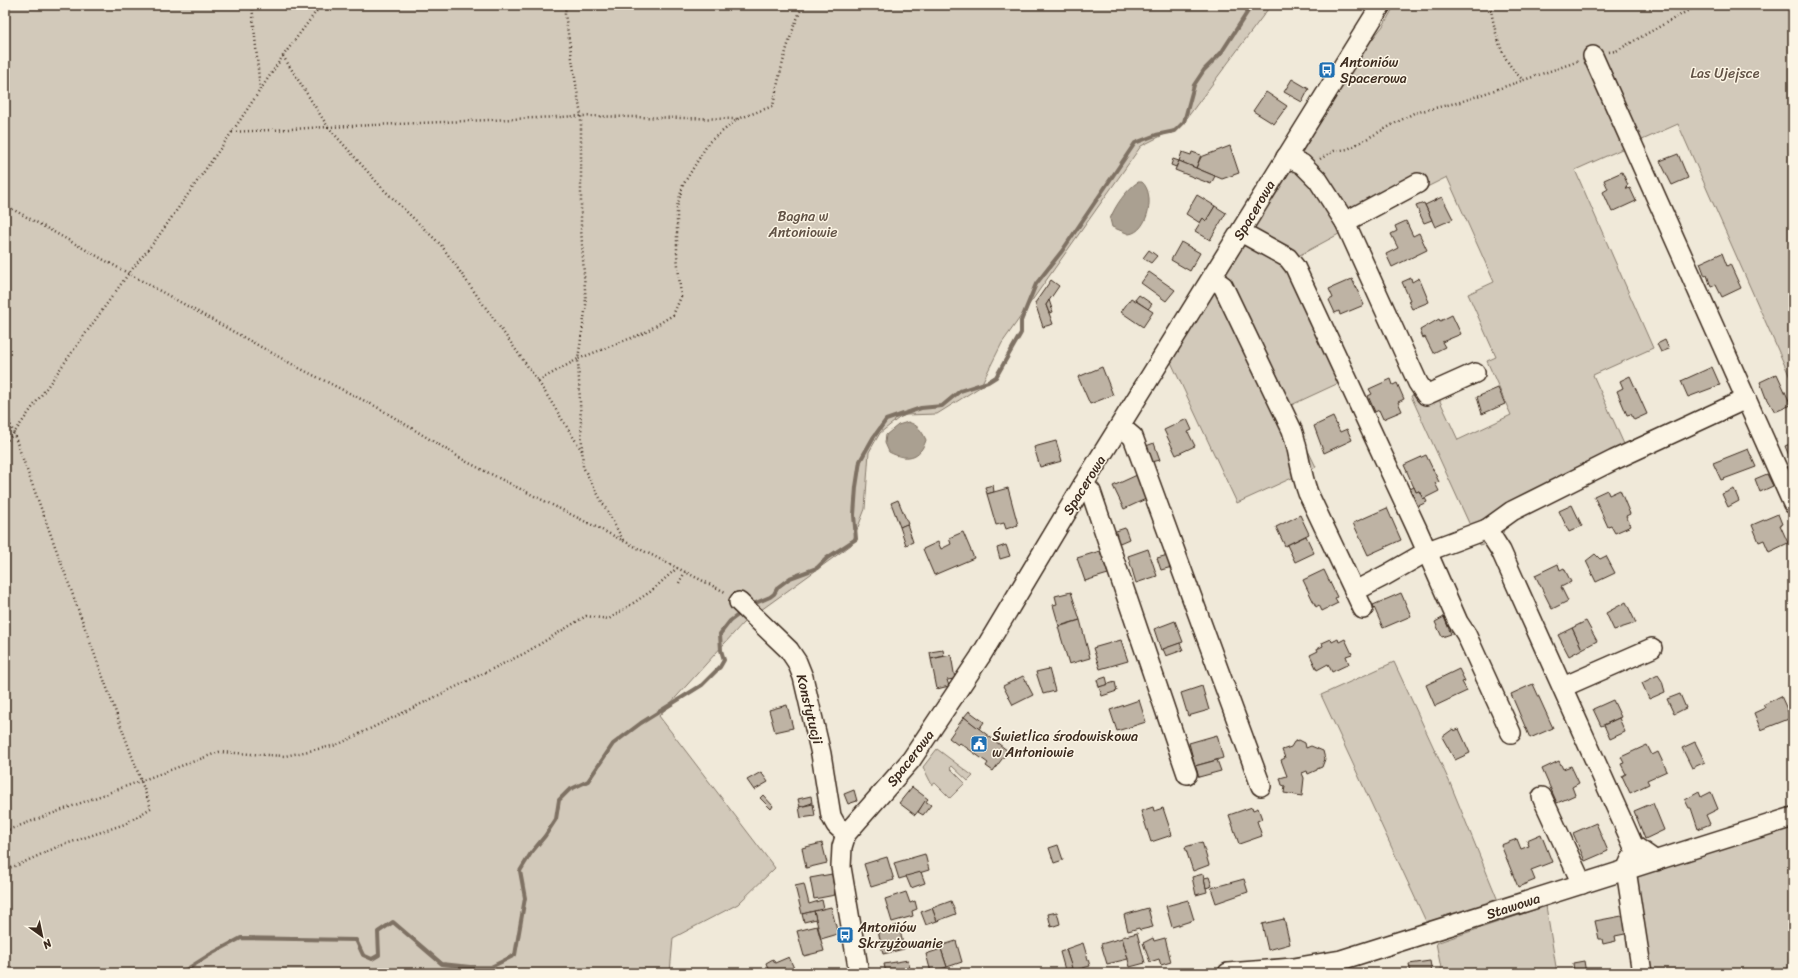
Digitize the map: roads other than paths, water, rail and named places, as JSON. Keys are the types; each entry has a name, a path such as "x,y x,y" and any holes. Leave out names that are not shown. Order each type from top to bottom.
{"street":[{"name":"Spacerowa","path":"859,973 841,867 842,847 846,834 902,771 922,744 980,657 1120,426 1241,232 1294,161 1382,5"},
{"path":"1593,56 1793,504"},
{"path":"1294,161 1318,180 1345,222 1418,383 1426,395 1475,373"},
{"path":"1345,222 1418,183"},
{"path":"1241,232 1288,258 1295,267 1428,551 1458,622 1466,634 1511,733"},
{"path":"1212,278 1223,286 1292,430 1297,443 1302,476 1308,493 1363,609"},
{"path":"1355,590 1386,575 1428,551 1487,529 1512,511 1614,460 1746,399"},
{"path":"1120,426 1133,437 1261,786"},
{"path":"1084,485 1091,492 1187,774"},
{"path":"1487,529 1500,551 1563,687 1633,845 1656,861"},
{"name":"Konstytucji","path":"739,602 789,650 797,662 803,677 821,754 831,816 836,825 846,834"},
{"path":"1563,687 1652,648"},
{"path":"1542,797 1582,884"},
{"name":"Stawowa","path":"1228,973 1293,968 1338,967 1582,884 1793,817"},
{"path":"1633,845 1631,857 1626,870 1642,973"}],"waterway":[{"path":"751,605 770,597 774,594 778,587 790,578 817,568 827,558 856,539 854,515 860,461 873,438 886,420 921,408 942,406 960,391 988,382 996,377 1021,333 1021,321 1036,284 1062,251 1135,143 1156,135 1175,131 1184,122 1194,85 1204,70 1221,53 1252,5"},
{"path":"181,973 211,954 241,938 356,940 363,955 372,959 379,955 378,932 393,922 442,964 470,967 491,967 515,955 525,898 520,871 531,853 545,836 556,819 559,800 569,790 588,781 613,744 641,723 702,685 720,667 724,660 721,650 720,634 730,621 742,612"}],"place":[{"name":"Antoniów Spacerowa","path":"1327,70"},
{"name":"Świetlica środowiskowa w Antoniowie","path":"979,744"},
{"name":"Antoniów Skrzyżowanie","path":"845,935"}],"park label":[{"name":"Las Ujejsce","path":"1725,73"},
{"name":"Bagna w Antoniowie","path":"803,224"}]}
